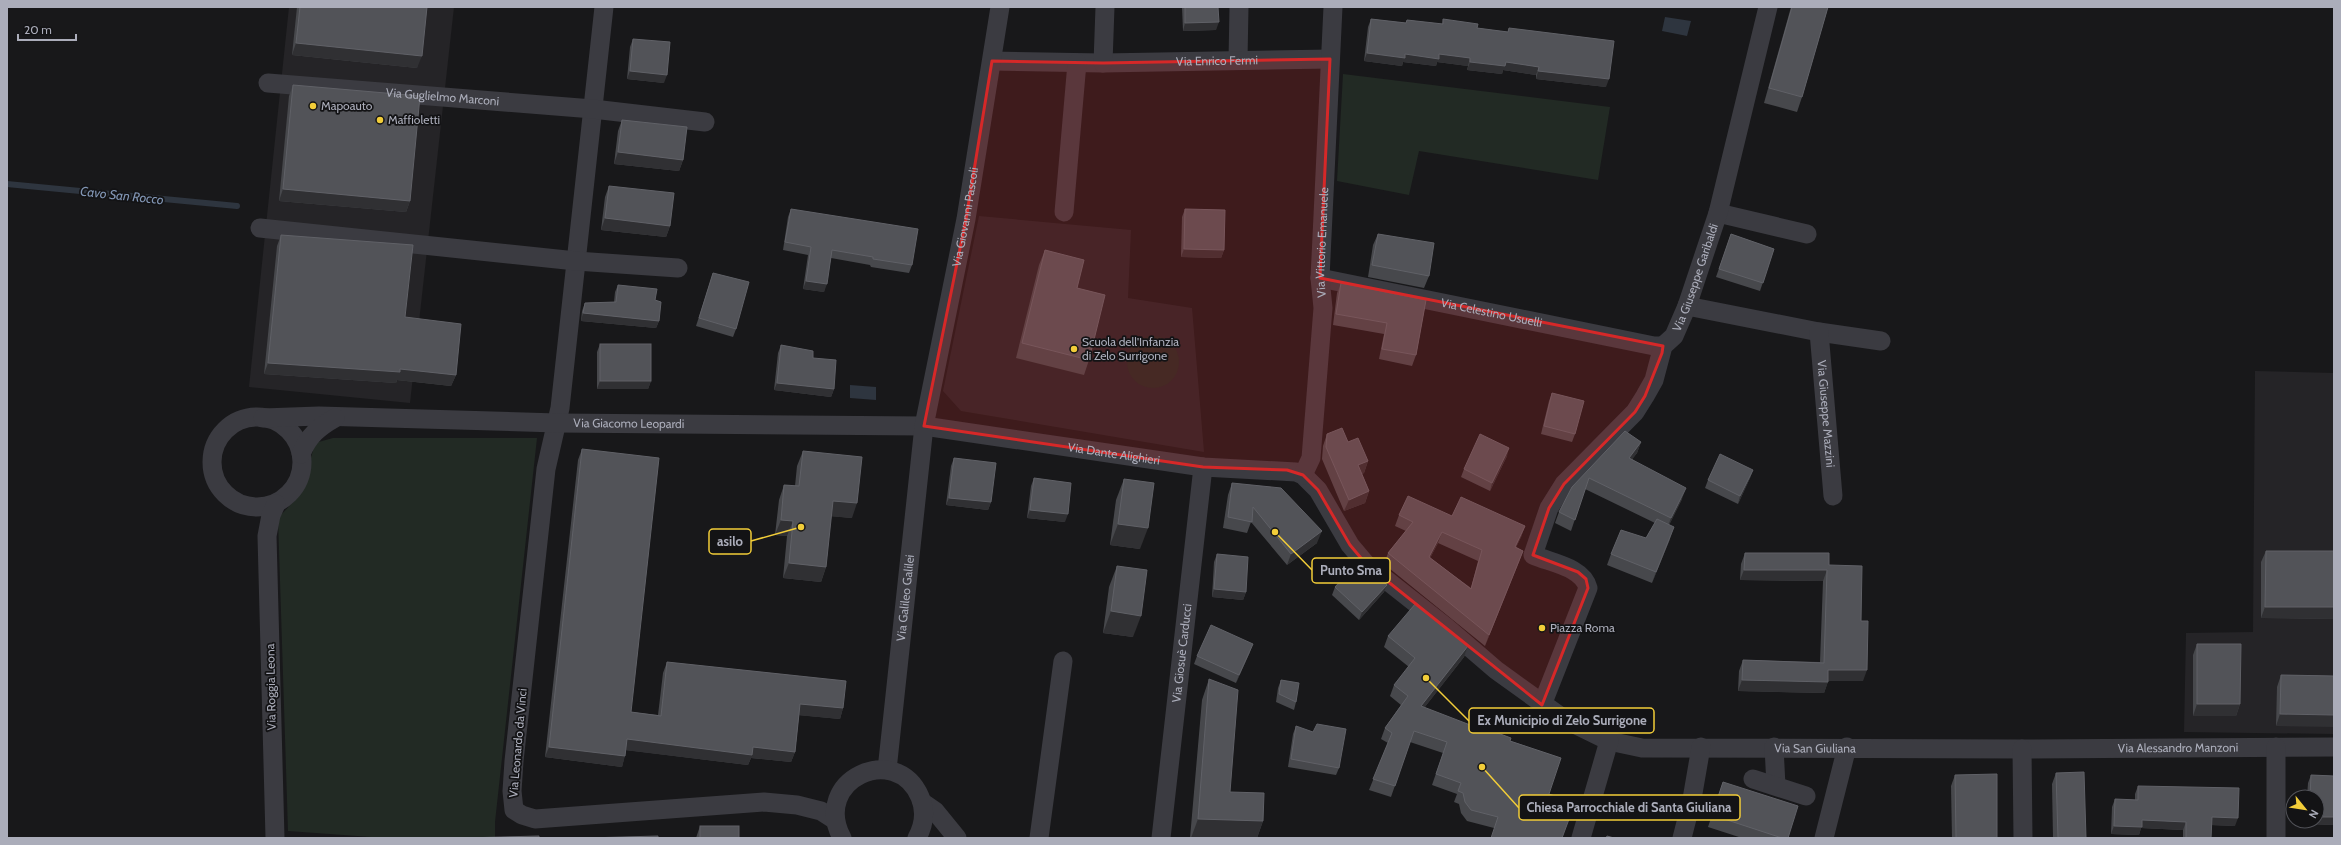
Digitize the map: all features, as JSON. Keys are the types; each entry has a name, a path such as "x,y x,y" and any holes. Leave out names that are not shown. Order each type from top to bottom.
{"street":[{"path":"557,423 604,7"},
{"name":"Via Giovanni Pascoli","path":"924,426 966,219 1000,7"},
{"path":"1103,63 1105,7"},
{"path":"1238,60 1239,7"},
{"name":"Via Vittorio Emanuele","path":"1303,475 1311,458 1323,308 1320,278 1333,7"},
{"name":"Via Giuseppe Garibaldi","path":"1542,705 1588,588 1586,579 1578,572 1533,555 1549,508 1564,484 1635,412 1654,380 1663,346 1674,336 1687,306 1718,213 1768,7"},
{"name":"Via Enrico Fermi","path":"992,61 1103,63 1330,59"},
{"path":"1064,212 1077,62"},
{"name":"Via Guglielmo Marconi","path":"268,83 593,109 705,122"},
{"path":"1718,213 1808,234"},
{"path":"260,228 576,261 678,268"},
{"name":"Via Celestino Usuelli","path":"1320,278 1654,346 1663,346"},
{"path":"1687,306 1819,332 1881,341"},
{"name":"Via Giuseppe Mazzini","path":"1819,332 1833,496"},
{"name":"Via Giacomo Leopardi","path":"263,418 319,416 334,418 557,423 924,426"},
{"path":"302,454 296,440 287,428 274,420 263,418 245,418 231,425 220,435 213,448 211,463 214,478 221,491 232,501 246,507 261,508 276,504 288,495 297,483 302,469 302,454 305,444 313,433 334,418"},
{"name":"Via Leonardo da Vinci","path":"557,423 545,484 514,761 512,791 514,810 522,815 535,819 774,802 821,811 835,820"},
{"name":"Via Dante Alighieri","path":"924,426 1203,467 1287,470 1303,475"},
{"name":"Via Galileo Galilei","path":"887,770 924,426"},
{"name":"Via Giosuè Carducci","path":"1161,838 1203,467"},
{"path":"1303,475 1318,490 1350,545 1366,564 1446,627 1496,670 1542,705 1564,719 1609,741 1581,838"},
{"name":"Via Roggia Leona","path":"275,838 267,536 271,515 276,504"},
{"path":"246,507 267,536"},
{"path":"1039,838 1063,661"},
{"name":"Via San Giuliana","path":"1609,741 1642,748 1847,747 2022,749"},
{"path":"1682,838 1693,792 1701,747"},
{"path":"1774,747 1776,786"},
{"path":"1824,838 1847,747"},
{"path":"2276,747 2276,838"},
{"name":"Via Alessandro Manzoni","path":"2022,749 2334,747"},
{"path":"2022,749 2023,838"},
{"path":"842,838 835,820 837,799 848,782 866,771 887,770 900,775 912,784 922,802 923,822 917,838"},
{"path":"1753,779 1806,796"},
{"path":"922,802 936,811 957,838"}],"highlighted area":[{"path":"1330,59 1320,278 1663,346 1662,353 1645,396 1635,412 1564,484 1549,508 1533,555 1578,572 1586,579 1588,588 1542,705 1366,564 1350,545 1318,490 1303,475 1287,470 1203,467 924,426 966,219 992,61 1103,63"}],"shaded area":[{"path":"289,7 454,7 410,403 249,387"},
{"path":"1665,17 1691,21 1687,36 1662,31"},
{"path":"1343,74 1610,107 1598,180 1419,151 1409,195 1337,181"},
{"name":"Scuola dell'Infanzia di Zelo Surrigone","path":"979,216 1131,230 1128,298 1192,308 1204,452 961,411 943,391"},
{"path":"1153,336 1163,338 1171,344 1177,352 1179,362 1177,372 1171,380 1163,386 1153,388 1143,386 1135,380 1129,372 1127,362 1129,352 1135,344 1143,338"},
{"path":"2255,371 2334,373 2334,734 2184,732 2186,633 2253,632"},
{"path":"850,385 876,387 876,400 850,398"},
{"path":"333,438 537,438 495,822 495,838 385,838 288,831 278,518 297,498 304,484 315,443"}],"building":[{"path":"300,7 427,7 422,56 296,43"},
{"path":"1185,7 1218,7 1219,22 1185,23"},
{"path":"1792,7 1828,7 1802,97 1769,88"},
{"path":"1371,19 1406,23 1407,20 1443,24 1443,19 1478,24 1477,28 1508,32 1509,28 1614,41 1609,79 1538,71 1539,67 1506,62 1505,66 1470,62 1470,58 1439,54 1439,59 1405,54 1405,58 1367,53"},
{"path":"633,39 670,42 667,75 630,71"},
{"path":"293,85 420,96 410,201 283,189"},
{"path":"622,120 687,127 683,160 618,152"},
{"path":"609,186 674,193 670,226 605,218"},
{"path":"791,209 918,229 912,265 873,259 873,257 832,250 827,284 806,281 811,247 785,242"},
{"path":"1185,209 1225,210 1224,250 1184,249"},
{"path":"1378,234 1434,243 1429,276 1372,265"},
{"path":"1731,234 1774,249 1763,283 1719,269"},
{"path":"281,235 413,245 405,317 461,324 456,375 400,369 400,372 268,363"},
{"path":"1045,250 1084,260 1077,288 1105,295 1089,360 1022,343"},
{"path":"713,273 749,282 736,329 699,318"},
{"path":"1341,283 1426,300 1416,355 1382,349 1387,323 1336,314"},
{"path":"618,285 657,289 655,300 661,302 659,321 583,313 585,303 616,302"},
{"path":"600,344 651,344 651,381 600,381"},
{"path":"781,345 813,351 813,358 836,360 834,389 777,383"},
{"path":"1552,393 1584,401 1575,434 1544,426"},
{"path":"1342,428 1348,442 1358,438 1368,461 1358,465 1369,491 1349,500 1326,447 1327,434"},
{"path":"1625,431 1641,442 1629,458 1686,488 1671,518 1589,478 1575,520 1559,512 1572,487"},
{"path":"1480,434 1509,448 1492,483 1464,469"},
{"path":"582,449 659,458 631,712 661,716 667,662 846,681 843,708 800,704 795,752 753,747 752,755 627,739 625,756 549,747"},
{"path":"803,451 862,457 857,503 833,501 826,567 789,563 793,521 781,520 784,485 799,486"},
{"path":"1720,454 1753,470 1740,496 1708,480"},
{"path":"954,458 996,463 991,502 949,498"},
{"path":"1034,478 1071,483 1068,514 1030,510"},
{"path":"1124,479 1154,483 1148,528 1118,524"},
{"path":"1232,483 1281,488 1322,531 1291,554 1253,507 1252,522 1228,517"},
{"path":"1408,496 1452,516 1461,497 1525,526 1515,547 1523,551 1489,635 1388,553 1413,522 1399,515","holes":["1442,532 1482,550 1471,589 1429,557"]},
{"path":"1657,519 1674,527 1656,572 1611,554 1621,530 1646,538"},
{"path":"2266,551 2334,551 2334,607 2265,607"},
{"path":"1745,553 1829,553 1829,565 1862,566 1861,621 1868,621 1867,670 1828,670 1828,682 1742,680 1743,660 1824,663 1827,570 1744,570"},
{"path":"1217,554 1248,557 1246,592 1214,589"},
{"path":"1355,565 1369,578 1373,573 1387,585 1362,612 1335,587"},
{"path":"1117,566 1147,570 1141,616 1111,611"},
{"path":"1416,603 1468,646 1421,706 1478,728 1479,726 1511,738 1510,741 1561,758 1549,794 1575,803 1562,838 1491,838 1498,817 1471,810 1465,802 1463,793 1458,791 1461,783 1436,774 1447,742 1414,731 1395,786 1373,779 1392,733 1385,728 1408,696 1394,685 1415,658 1388,636"},
{"path":"1211,625 1253,644 1239,675 1197,656"},
{"path":"2197,644 2241,644 2240,704 2197,704"},
{"path":"2281,675 2334,676 2334,715 2280,714"},
{"path":"1209,679 1238,690 1230,792 1264,793 1263,821 1198,819"},
{"path":"1281,680 1299,683 1296,702 1279,694"},
{"path":"1317,724 1346,729 1339,768 1291,759 1296,726 1313,732"},
{"path":"2084,772 2086,838 2058,838 2056,773"},
{"path":"1997,774 1997,838 1956,838 1955,775"},
{"path":"2311,775 2334,776 2334,817 2325,817 2325,789 2310,789"},
{"path":"1723,782 1798,806 1788,838 1782,838 1712,815"},
{"path":"2138,786 2239,788 2238,818 2212,817 2211,838 2186,838 2186,822 2142,820 2142,827 2114,826 2115,799 2138,800"},
{"path":"700,826 739,826 739,838 700,838"},
{"path":"539,836 539,838 464,838"},
{"path":"658,836 658,838 587,838"}],"waterway":[{"name":"Cavo San Rocco","path":"7,184 237,206"}],"place":[{"name":"Mapoauto","path":"313,106"},
{"name":"Maffioletti","path":"380,120"},
{"name":"Scuola dell'Infanzia di Zelo Surrigone","path":"1074,349"},
{"name":"asilo","path":"801,527"},
{"name":"Punto Sma","path":"1275,532"},
{"name":"Piazza Roma","path":"1542,628"},
{"name":"Ex Municipio di Zelo Surrigone","path":"1426,678"},
{"name":"Chiesa Parrocchiale di Santa Giuliana","path":"1482,767"}]}
